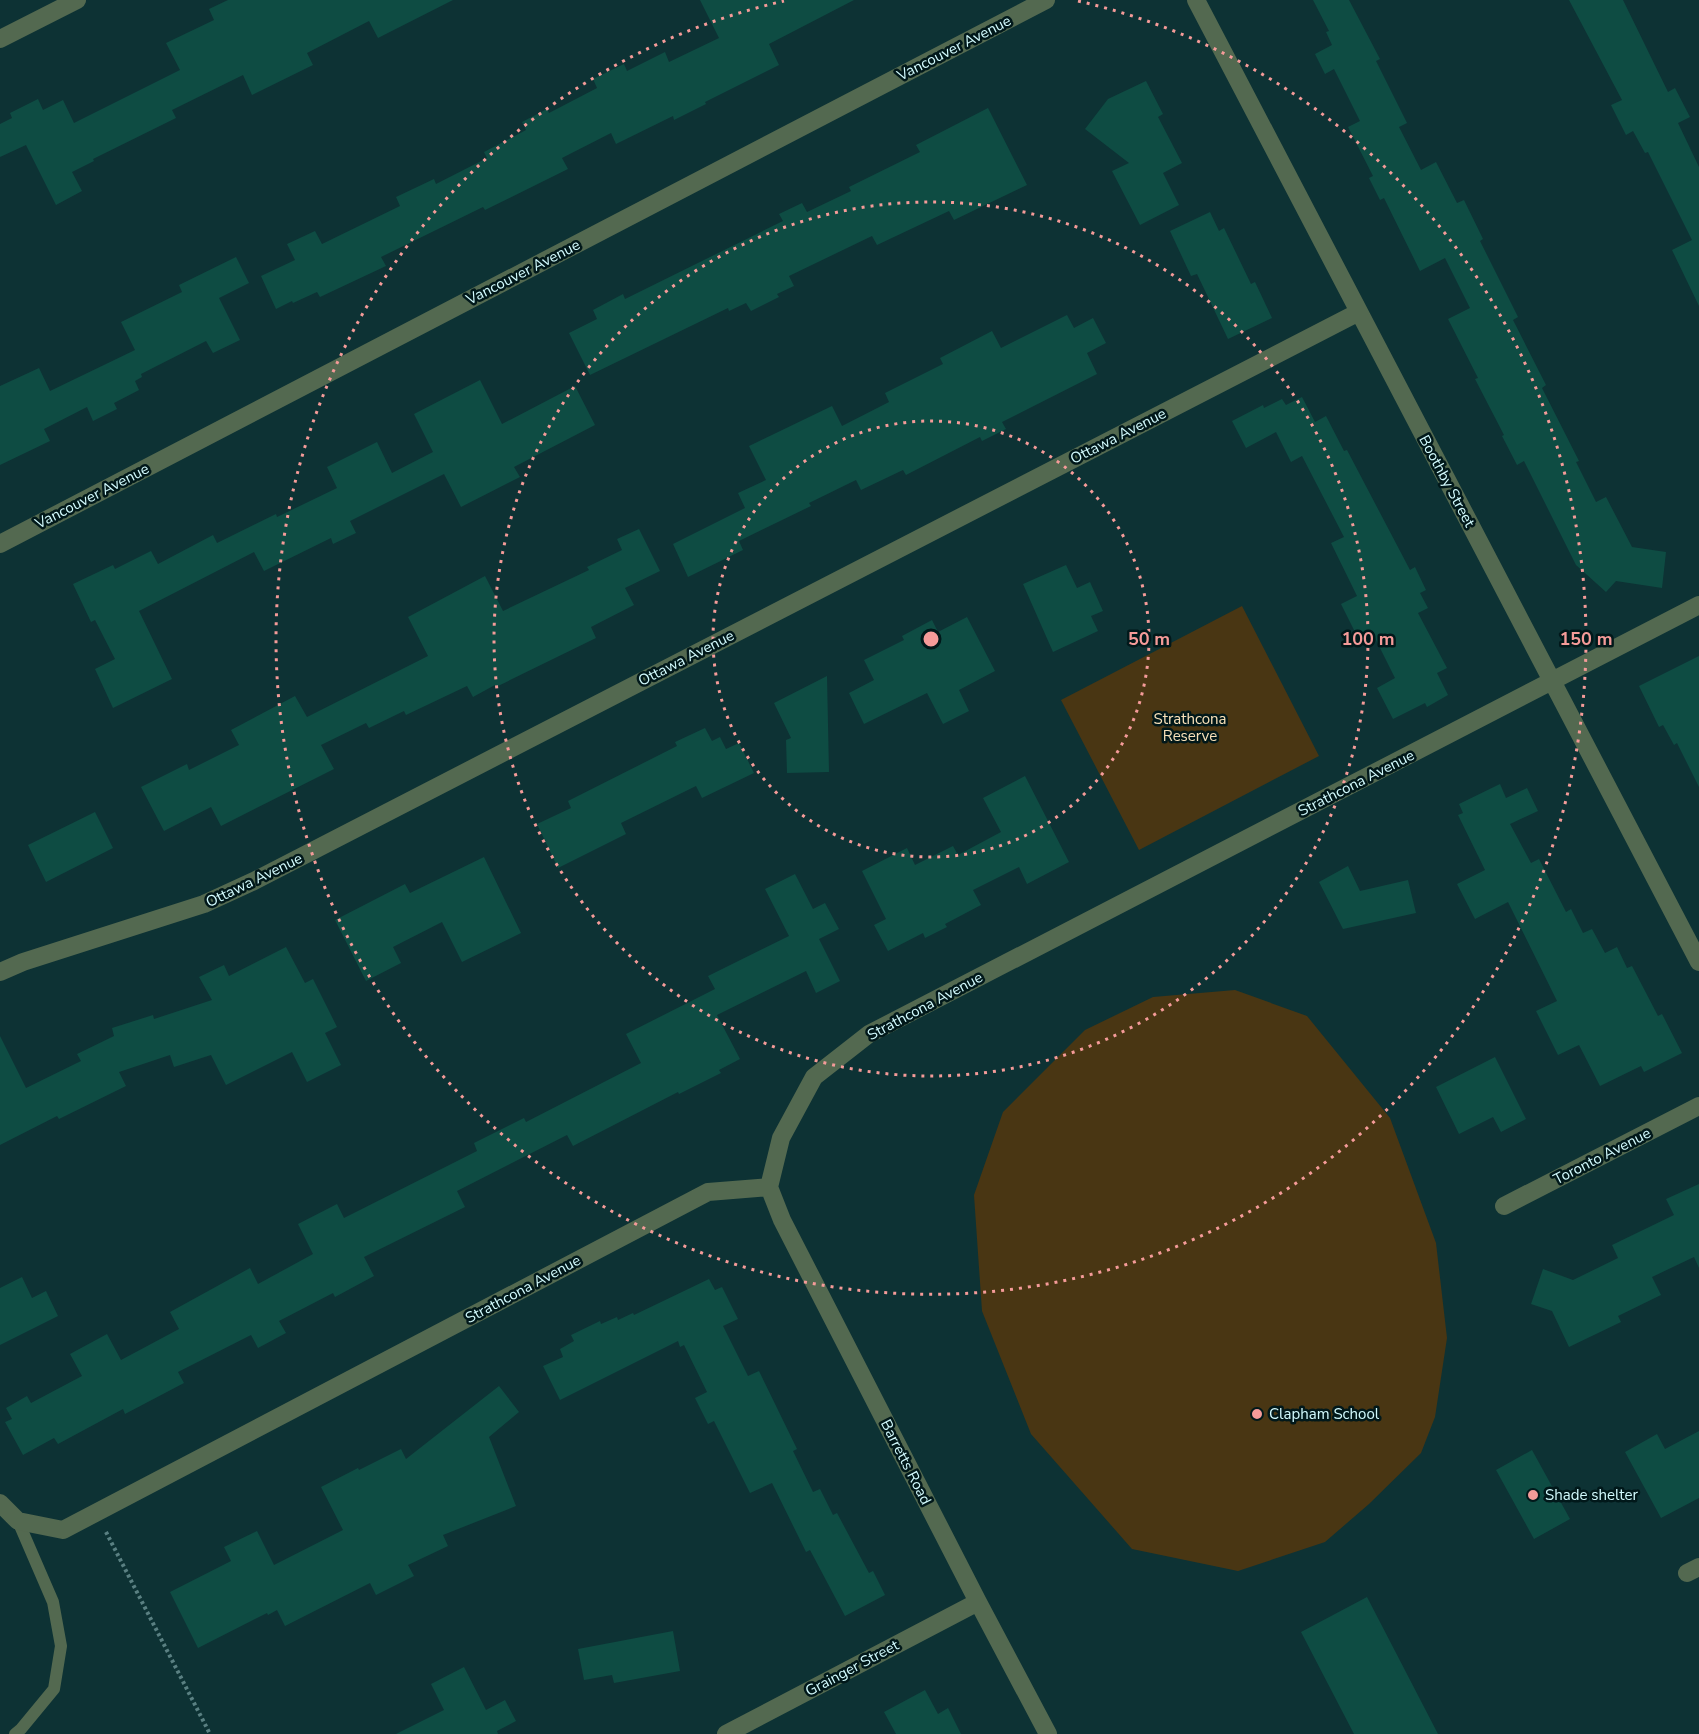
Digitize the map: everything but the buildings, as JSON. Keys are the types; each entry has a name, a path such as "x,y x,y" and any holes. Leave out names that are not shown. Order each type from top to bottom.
{"street":[{"path":"0,39 77,0"},
{"name":"Vancouver Avenue","path":"0,544 1046,0"},
{"name":"Boothby Street","path":"1196,0 1699,962"},
{"name":"Ottawa Avenue","path":"0,972 23,962 204,904 254,881 1359,312"},
{"name":"Strathcona Avenue","path":"18,1521 63,1530 708,1192 769,1187 781,1138 814,1077 869,1034 1699,605"},
{"name":"Toronto Avenue","path":"1504,1206 1699,1106"},
{"name":"Barretts Road","path":"769,1187 782,1220 1048,1734"},
{"path":"0,1503 18,1521"},
{"name":"Grainger Street","path":"726,1734 978,1602"}],"lane":[{"path":"15,1734 54,1689 61,1646 53,1602 18,1521"}],"path":[{"path":"96,1512 210,1734"}],"green space":[{"name":"Strathcona Reserve","path":"1242,606 1319,756 1139,850 1061,700"},
{"path":"1235,990 1307,1016 1390,1118 1436,1243 1447,1338 1435,1417 1421,1453 1369,1504 1325,1542 1238,1571 1132,1549 1031,1434 982,1311 974,1195 1003,1112 1085,1030 1153,997"}],"place":[{"name":"Clapham School","path":"1257,1414"},
{"name":"Shade shelter","path":"1533,1495"}]}
